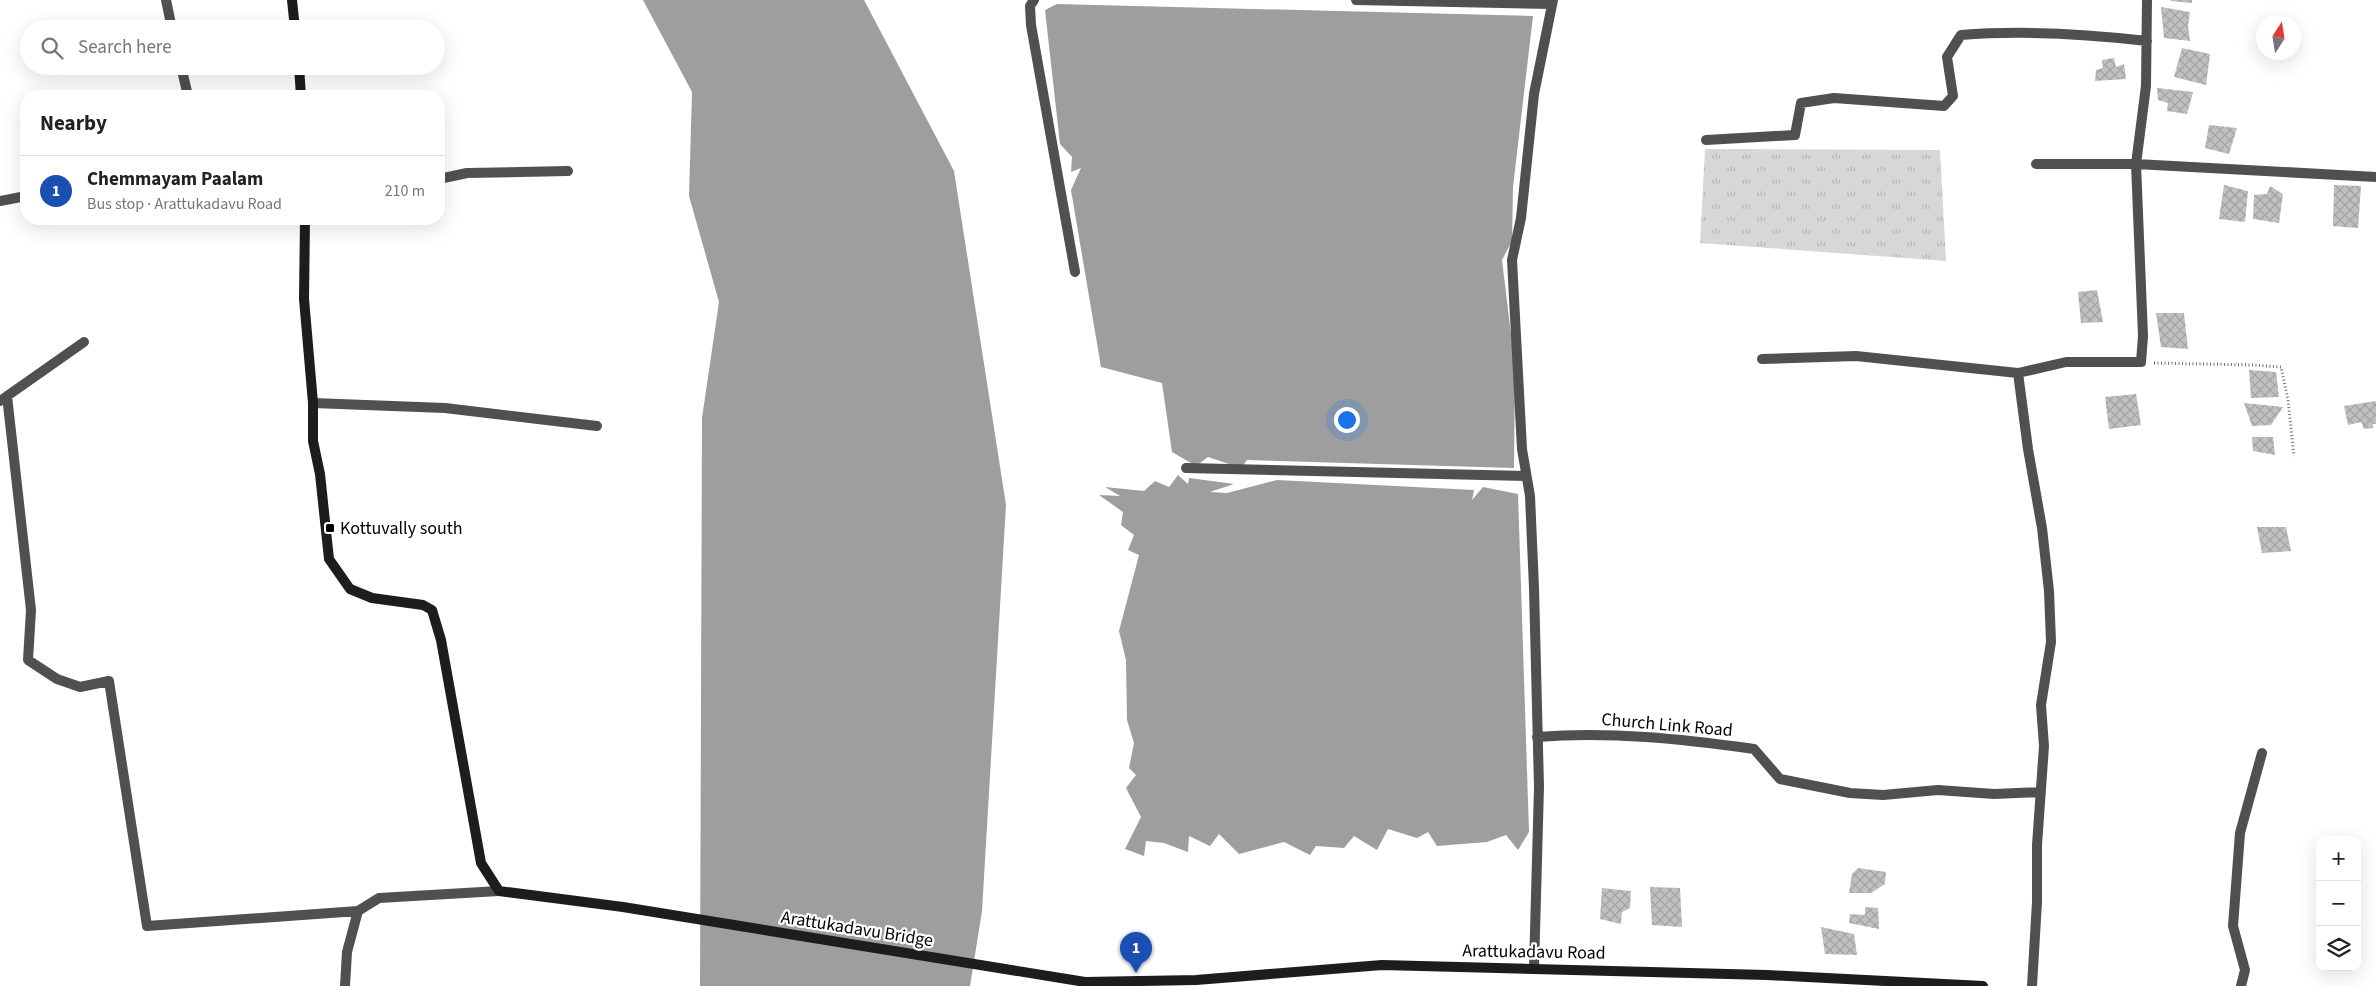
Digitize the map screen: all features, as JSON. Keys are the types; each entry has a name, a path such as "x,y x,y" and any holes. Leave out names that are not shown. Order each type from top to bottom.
{"main road":[{"path":"292,0 294,20"},
{"path":"300,75 301,90"},
{"path":"305,225 304,299 313,403 313,441 320,474 329,559 350,589 372,598 423,605 432,610 441,640 481,863 500,891"},
{"name":"Arattukadavu Bridge","path":"500,891 623,907 1085,982"},
{"name":"Arattukadavu Road","path":"1085,982 1196,980 1382,965 1767,975 1983,986"}],"street":[{"path":"166,0 170,20"},
{"path":"1034,0 1030,6 1030,25 1075,272"},
{"path":"1356,0 1553,2 1534,94 1521,218 1512,260 1522,449 1530,496 1534,579 1538,787 1534,968"},
{"path":"1762,359 1856,356 2018,372 2066,362 2141,362 2143,336 2136,164 2146,86 2147,0"},
{"path":"1706,140 1795,135 1801,103 1834,98 1944,106 1953,96 1947,57 1961,35 1999,32 2112,37 2147,41"},
{"path":"183,75 187,90"},
{"path":"2036,164 2136,164 2376,178"},
{"path":"445,178 467,173 568,171"},
{"path":"0,200 20,197"},
{"path":"84,342 3,398 30,610 28,660 56,679 80,687 110,681 147,926 358,911 379,898 500,891"},
{"path":"2018,372 2028,448 2042,528 2049,591 2051,642 2041,705 2044,746 2040,792 2032,986"},
{"path":"313,403 445,408 596,426"},
{"path":"1186,468 1526,476"},
{"name":"Church Link Road","path":"1537,737 1570,734 1657,736 1754,749 1780,779 1850,793 1882,796 1938,790 1994,794 2040,792"},
{"path":"2241,986 2245,970 2233,926 2240,833 2262,753"},
{"path":"345,986 347,952 358,911"}],"path":[{"path":"2141,362 2253,365 2280,368 2288,400 2294,456"}],"green space":[{"path":"1705,149 1940,150 1946,261 1700,243"}],"shaded area":[{"path":"643,0 864,0 954,171 1006,505 982,911 970,986 700,986 702,418 719,302 689,196 692,92"},
{"path":"1057,4 1533,16 1513,187 1512,241 1502,260 1515,368 1514,468 1247,460 1241,468 1208,457 1196,466 1172,452 1162,383 1101,367 1071,190 1081,168 1071,172 1072,157 1060,144 1045,10"},
{"path":"1178,475 1188,484 1189,478 1234,484 1210,492 1227,493 1277,480 1474,490 1472,500 1483,487 1518,494 1529,832 1518,850 1506,835 1487,842 1437,846 1428,832 1417,838 1388,829 1377,850 1354,836 1344,848 1316,846 1310,855 1284,842 1239,854 1219,834 1210,846 1189,836 1188,852 1164,843 1146,841 1144,856 1125,849 1141,817 1126,788 1136,775 1129,768 1134,743 1127,720 1126,660 1119,631 1139,555 1128,550 1134,535 1121,525 1123,512 1099,495 1120,496 1105,487 1144,491 1155,481 1169,487"}],"building":[{"path":"2192,0 2192,3 2171,1"},
{"path":"2161,7 2190,12 2188,26 2190,41 2164,38"},
{"path":"2182,48 2210,54 2206,85 2174,77"},
{"path":"2114,58 2116,67 2124,64 2126,79 2095,81 2096,70 2103,68 2102,60"},
{"path":"2157,88 2193,92 2187,114 2167,111 2168,103 2158,100"},
{"path":"2209,125 2237,128 2229,154 2205,148"},
{"path":"2224,185 2248,191 2245,222 2219,219"},
{"path":"2334,185 2361,186 2358,228 2333,226"},
{"path":"2270,186 2283,194 2279,223 2253,219 2254,195 2267,194"},
{"path":"2097,290 2103,322 2081,323 2078,292"},
{"path":"2156,313 2184,313 2188,349 2161,347"},
{"path":"2249,370 2276,372 2279,397 2251,398"},
{"path":"2136,394 2141,425 2109,429 2105,397"},
{"path":"2376,401 2376,424 2373,424 2373,428 2364,429 2361,422 2348,425 2344,406"},
{"path":"2244,403 2283,407 2271,425 2252,426"},
{"path":"2252,437 2273,437 2275,455 2253,451"},
{"path":"2257,527 2286,527 2291,551 2262,553"},
{"path":"1858,868 1886,872 1885,884 1871,893 1849,893 1852,874"},
{"path":"1650,887 1680,888 1682,927 1652,925"},
{"path":"1602,888 1631,891 1630,908 1622,912 1621,924 1600,919"},
{"path":"1865,907 1878,908 1879,929 1849,923 1850,914 1865,915"},
{"path":"1821,927 1854,934 1857,955 1825,954"}],"place":[{"name":"Kottuvally south","path":"330,528"},
{"name":"Chemmayam Paalam","path":"1136,973"}]}
